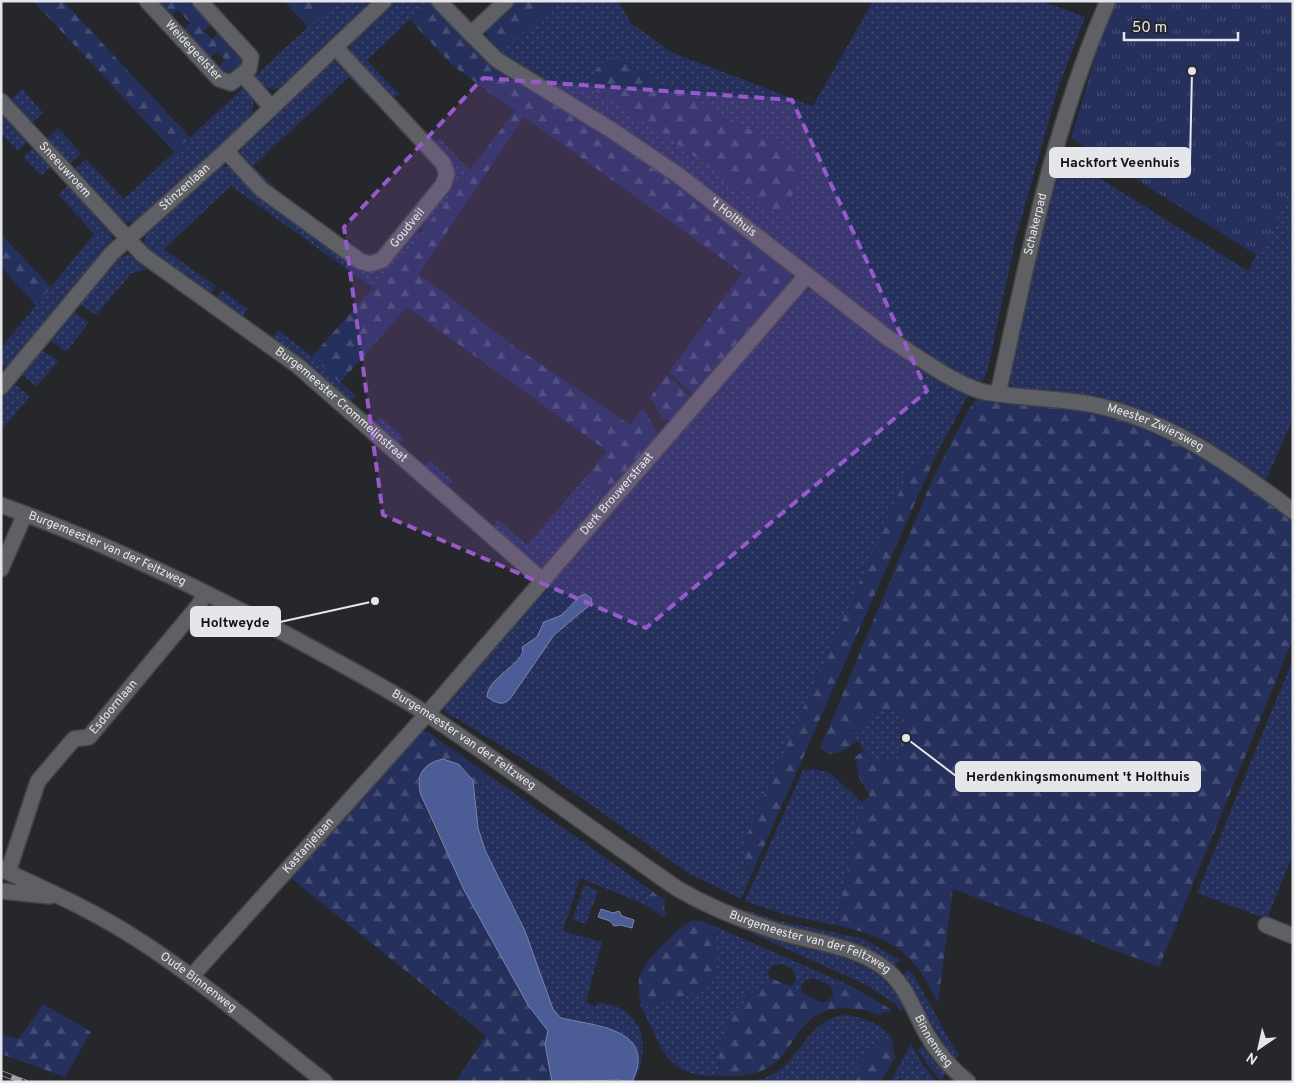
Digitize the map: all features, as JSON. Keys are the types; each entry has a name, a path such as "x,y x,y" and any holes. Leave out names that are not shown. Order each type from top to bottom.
{"street":[{"name":"Weidegeelster","path":"147,1 219,79 232,83 251,66 248,54 200,1"},
{"name":"Stinzenlaan","path":"2,385 104,262 226,151 384,1"},
{"path":"439,1 471,34 506,1"},
{"name":"Schakerpad","path":"998,394 1038,219 1070,103 1108,1"},
{"name":"'t Holthuis","path":"471,34 497,60 646,152 888,338 974,389 998,394"},
{"name":"Goudveil","path":"226,151 261,189 360,261 374,264 382,260 443,185 447,177 446,168 335,47"},
{"name":"Weidegeelster","path":"242,75 271,107"},
{"name":"Sneeuwroem","path":"1,101 129,239"},
{"name":"Burgemeester Crommelinstraat","path":"129,239 150,260 309,375 543,581"},
{"name":"Derk Brouwerstraat","path":"427,714 807,275"},
{"name":"Meester Zwiersweg","path":"998,394 1090,404 1141,417 1168,428 1198,445 1293,511"},
{"name":"Burgemeester van der Feltzweg","path":"1,505 115,551 205,593 343,665 427,714 678,889 705,904 776,931 862,955 892,974 907,994"},
{"path":"1,570 25,514"},
{"name":"Esdoornlaan","path":"4,870 38,781 74,738 89,737 199,605 205,593"},
{"name":"Kastanjelaan","path":"191,977 427,714"},
{"name":"Oude Binnenweg","path":"4,870 61,897 122,930 191,977 325,1082"},
{"name":"Oude Binnenweg","path":"1,891 61,897"},
{"path":"1266,925 1293,936"},
{"name":"Binnenweg","path":"907,994 931,1041 960,1079"}],"highlighted area":[{"path":"483,78 792,100 927,391 646,628 383,515 344,227"}],"green space":[{"path":"33,1 63,1 190,137 174,152"},
{"path":"155,1 192,1 212,23 204,31 212,39 220,31 244,57 244,65 228,78 217,68 225,60 217,52 208,59 182,31 190,23 178,10 170,17"},
{"path":"284,1 335,1 335,2 308,27"},
{"path":"336,1 374,1 285,85 272,89 261,84 254,77"},
{"path":"393,1 430,1 367,60 399,94 391,100 349,53 350,42"},
{"path":"430,1 495,67 642,156 789,270 792,279 791,285 695,396 669,372 742,273 524,117 419,274 514,346 630,425 642,409 645,411 659,437 607,497 584,479 607,451 407,307 340,383 312,356 373,288 395,267 515,111 453,66 410,20"},
{"path":"515,1 556,1 499,55 487,41 487,29"},
{"path":"556,1 618,1 632,24 673,53 813,106 873,1 1042,1 1085,17 1058,88 1016,238 987,372 980,386 949,369 892,332 499,55"},
{"path":"1112,1 1293,1 1293,184 1259,257 1071,138"},
{"path":"618,58 795,154 801,167 789,206 782,214 770,211 660,132 598,92 593,86 591,77 602,63"},
{"path":"337,61 369,92 366,95 349,77 253,166 275,187 273,191 240,156 242,144 329,62"},
{"path":"243,88 250,94 254,106 248,119 136,222 125,222 117,218 74,170 86,159 124,199"},
{"path":"22,89 43,113 31,124 9,101"},
{"path":"3,111 29,140 18,151 1,134"},
{"path":"58,128 81,153 69,165 46,140"},
{"path":"439,138 469,170 424,230 417,226 448,188 433,144"},
{"path":"35,146 53,165 41,176 23,157"},
{"path":"1061,154 1248,271 1293,182 1293,419 1264,484 1013,390 1007,378 1023,304"},
{"path":"220,166 231,167 363,268 415,229 421,233 395,267 373,288 231,186 164,249 216,286 209,296 147,249 144,240 148,230"},
{"path":"70,184 112,230 112,242 12,364 1,368 1,348 94,234 58,194"},
{"path":"1,234 51,287 36,305 1,267"},
{"path":"128,255 137,257 149,266 146,270 132,273 96,315 79,304 116,258"},
{"path":"810,289 816,290 970,392 937,453 925,456 744,862 750,878 741,899 688,873 543,771 444,711 446,704 797,297","holes":["585,594 591,604 554,635 510,699 499,704 487,697 493,682 517,660 522,653 524,644 537,637 544,622 562,615 580,596"]},
{"path":"222,290 248,309 241,318 215,300"},
{"path":"73,311 89,323 66,352 49,339"},
{"path":"278,330 312,356 356,396 349,404 271,339"},
{"path":"41,349 58,361 37,387 21,374"},
{"path":"667,375 693,399 671,421 662,418 653,401 649,399"},
{"path":"13,383 30,396 1,431 1,397"},
{"path":"978,395 1115,413 1189,446 1293,517 1293,639 1159,967 953,889 938,1003 919,970 910,958 899,949 872,935 836,925 862,802 870,796 859,778 855,757 864,750 873,761 900,762 903,713 879,710 851,733 857,741 842,752 828,754 820,748 933,478"},
{"path":"380,417 404,438 397,446 373,425"},
{"path":"937,453 750,878 744,856 747,835 908,473 925,456"},
{"path":"429,460 453,481 446,489 422,468"},
{"path":"584,479 607,497 544,570 529,562 491,528 498,520 527,545"},
{"path":"1293,659 1293,854 1267,919 1197,893"},
{"path":"879,710 903,712 900,762 873,761 851,734"},
{"path":"422,731 428,732 489,775 475,791 470,778 460,766 447,759 440,759 429,766 418,781 427,810 440,840 516,982 548,1031 545,1044 552,1082 455,1082 486,1036 291,878"},
{"path":"814,769 830,773 862,802 836,925 786,915 745,901 803,770"},
{"path":"489,775 652,891 646,905 580,878 563,931 602,942 586,1002 596,1006 598,1002 620,1009 634,1019 639,1027 643,1045 641,1064 634,1082 632,1082 636,1074 605,1027 560,1018 553,1009 525,931 485,850 478,828 475,791"},
{"path":"584,885 598,891 586,924 572,920"},
{"path":"652,891 665,900 664,908 666,914 663,917 646,905"},
{"path":"746,910 779,921 864,939 900,960 894,967 745,915"},
{"path":"693,920 705,922 715,940 718,959 713,977 691,994 641,1007 639,979 642,972 661,946"},
{"path":"705,922 853,987 835,986 817,979 810,979 802,983 801,991 791,986 796,980 793,970 783,964 773,965 768,972 770,978 747,997 718,1064 721,1076 688,1072 668,1058 641,1007 679,998 698,990 714,934"},
{"path":"747,931 830,953 862,965 888,984 905,1008 900,1011 896,1004 864,984"},
{"path":"909,969 959,1055 955,1059 902,975"},
{"path":"770,978 791,986 820,1002 826,1002 834,996 830,985 853,987 893,1012 886,1012 881,1015 847,1008 826,1011 808,1022 780,1058 766,1069 748,1075 721,1076 720,1047 724,1034 739,1008"},
{"path":"43,1004 91,1032 65,1077 1,1054 1,1034 19,1039"},
{"path":"846,1015 879,1026 892,1040 878,1045 872,1050 861,1062 849,1082 751,1082 768,1077 783,1067 822,1024"},
{"path":"892,1040 895,1057 881,1082 849,1082 861,1061 871,1049"},
{"path":"911,1044 923,1065 937,1082 905,1082 900,1078 898,1082 890,1082"},
{"path":"924,1045 945,1073 942,1082 918,1050"}],"shaded area":[{"path":"585,594 592,599 591,604 554,635 510,699 501,703 487,697 488,690 492,684 519,658 523,652 522,647 537,637 544,622 562,615 580,596"},
{"path":"443,759 458,764 473,780 478,828 485,850 525,931 553,1009 561,1018 606,1028 619,1033 630,1041 637,1051 638,1064 632,1082 617,1080 552,1082 545,1044 548,1031 528,1005 464,890 421,795 419,782 422,771 430,764"},
{"path":"601,909 613,913 619,911 622,916 634,920 632,928 620,925 614,926 610,921 598,917"}],"railway":[{"path":"1,1073 25,1082"}],"place":[{"name":"Hackfort Veenhuis","path":"1192,71"},
{"name":"Holtweyde","path":"375,601"},
{"name":"Herdenkingsmonument 't Holthuis","path":"906,738"}]}
